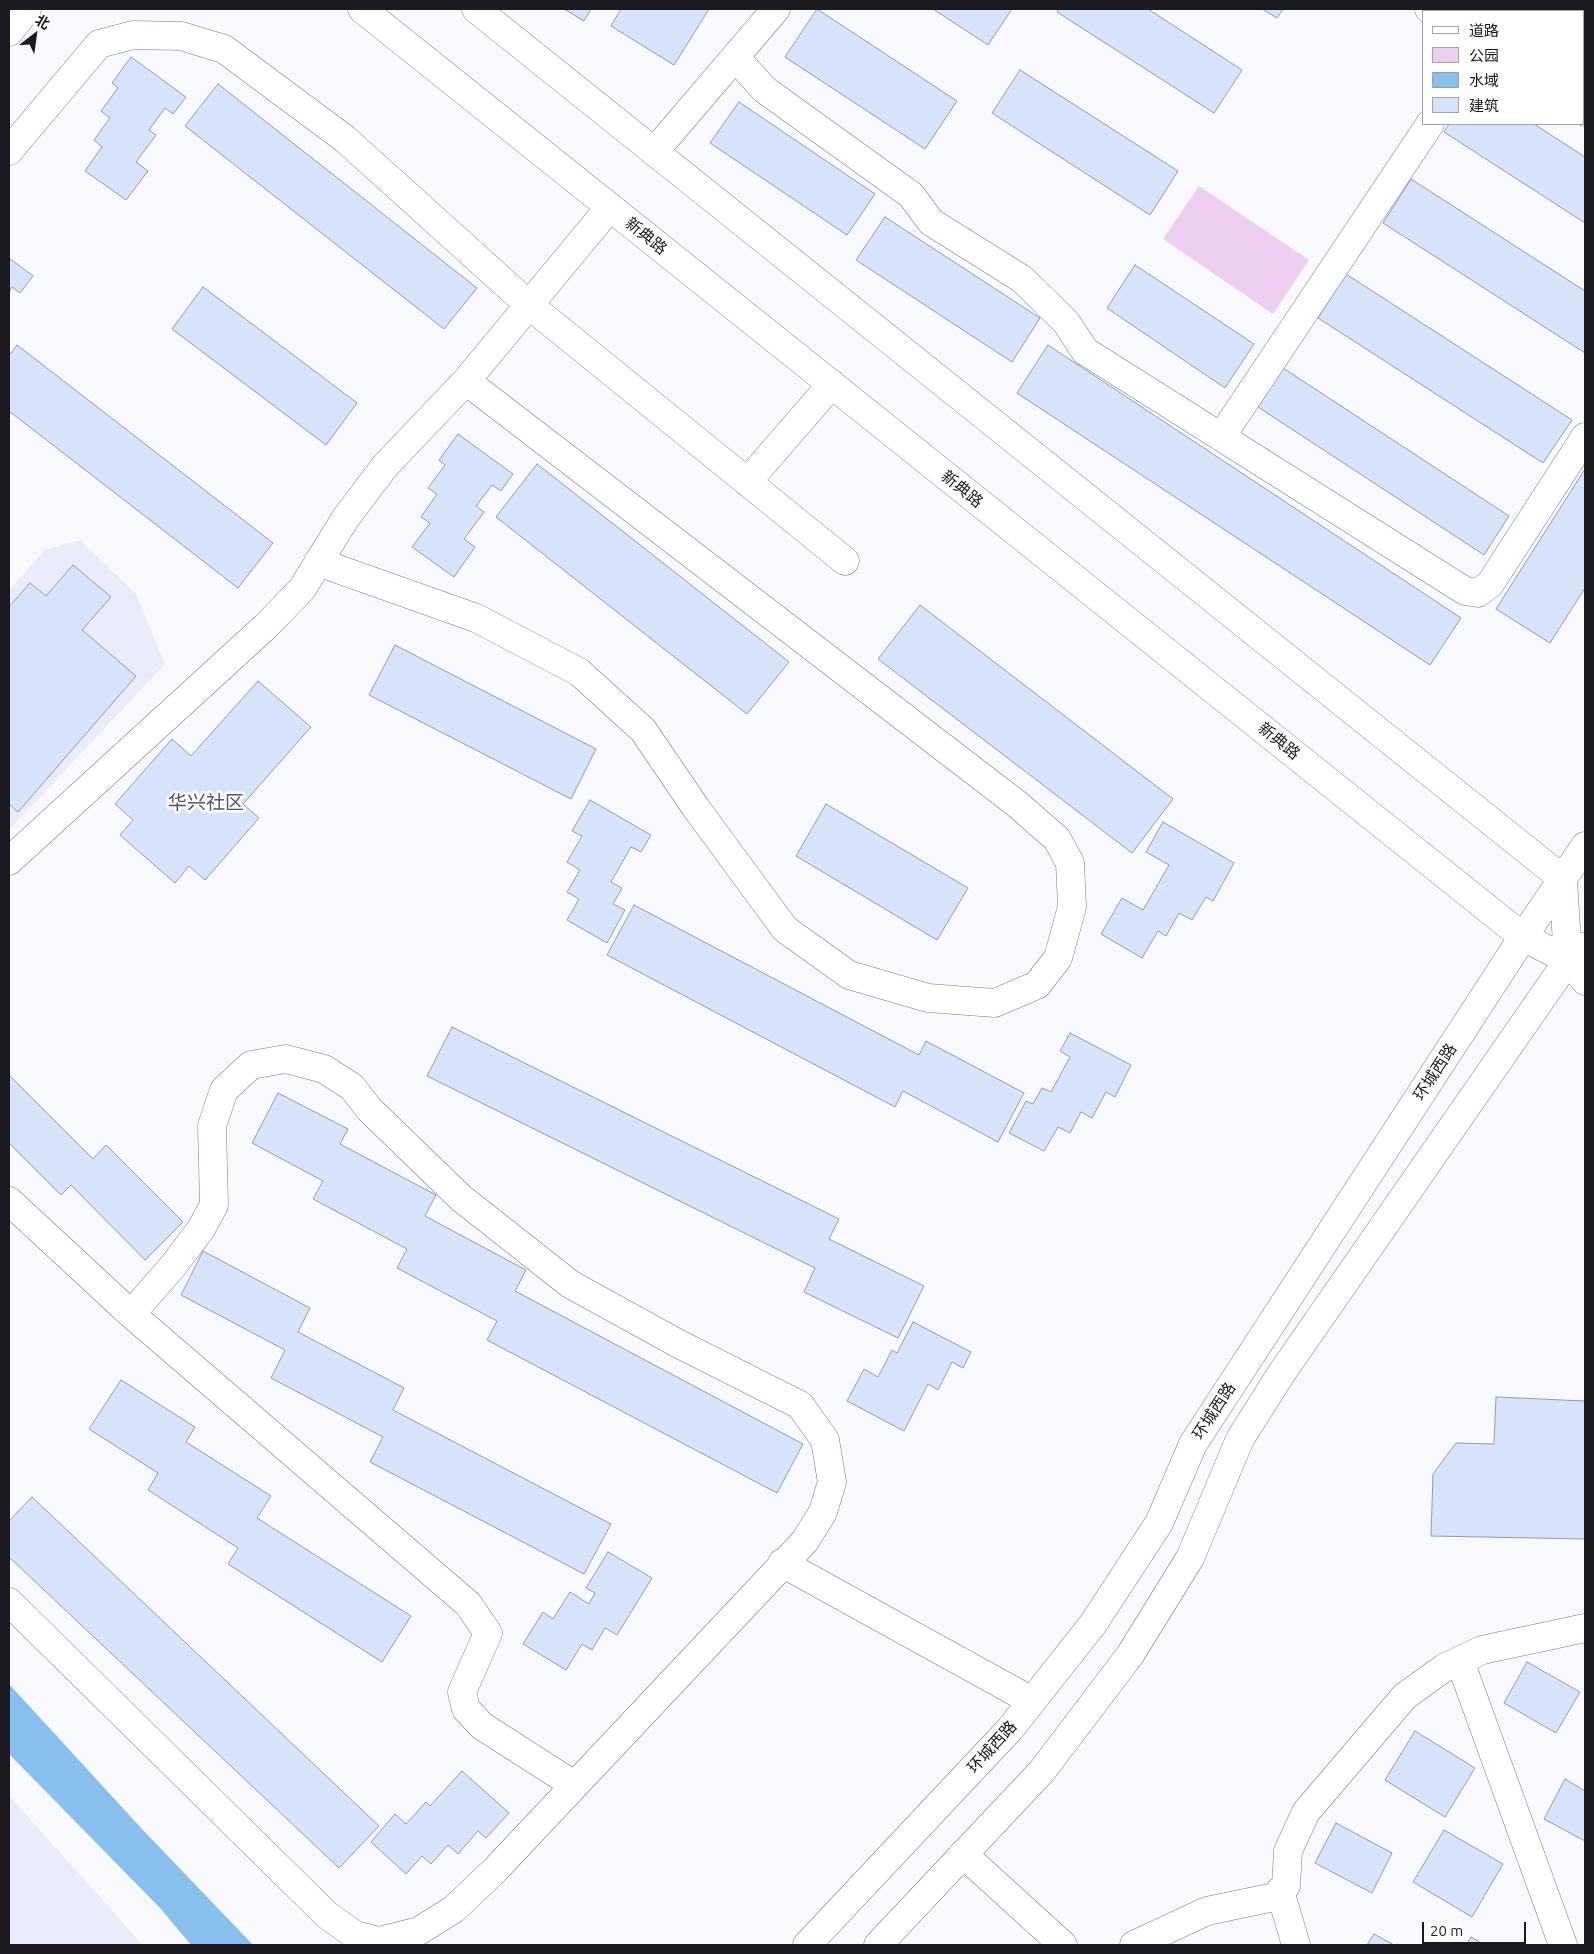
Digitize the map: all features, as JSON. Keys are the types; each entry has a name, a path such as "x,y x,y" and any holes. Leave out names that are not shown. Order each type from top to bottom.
{"main road":[{"path":"9,32 27,9"},
{"name":"新典路","path":"362,9 1524,937 1568,960 1585,981"},
{"path":"476,9 1563,879 1568,960"},
{"path":"654,152 776,9"},
{"path":"9,152 99,44 133,35 181,36 224,49 345,139 529,304 846,561"},
{"path":"735,57 765,90 911,195 931,222 1022,279 1066,322 1085,351 1465,591 1478,593 1490,584 1585,437"},
{"path":"1221,437 1429,125"},
{"path":"9,861 265,627 302,589 345,520 385,466 466,381 610,206"},
{"path":"318,562 476,618 579,672 643,730 696,808 785,929 849,975 928,998 995,1003 1037,985 1058,958 1072,907 1070,863 1057,839 1010,798 466,381"},
{"path":"747,482 832,384"},
{"name":"环城西路","path":"807,1945 1010,1729 1093,1624 1159,1523 1193,1444 1585,846"},
{"path":"878,1945 1042,1770 1130,1655 1190,1558 1240,1438 1281,1374 1585,934"},
{"path":"9,1602 327,1915 355,1935 379,1941 419,1931 454,1909 495,1870 782,1563 805,1541 823,1512 832,1482 825,1440 800,1405 677,1343 570,1284 461,1198 369,1108 352,1087 324,1069 286,1060 251,1065 224,1090 212,1126 214,1205 201,1229 173,1266 131,1314"},
{"path":"9,1201 131,1314 468,1604 488,1633 462,1692 466,1709 482,1726 574,1785"},
{"path":"782,1563 1032,1701"},
{"path":"1134,1945 1207,1911 1274,1897 1286,1886 1288,1851 1306,1812 1405,1696 1444,1668 1482,1650 1585,1628"},
{"path":"1460,1661 1563,1945"},
{"path":"963,1854 1063,1945"},
{"path":"1280,1891 1296,1945"}],"shaded area":[{"path":"80,540 136,594 165,664 9,830 9,591 45,550"},
{"path":"9,1796 143,1945 9,1945"}],"green space":[{"path":"1199,186 1309,260 1273,314 1163,239"}],"water":[{"path":"9,1684 142,1829 253,1945 191,1945 161,1909 9,1754"}],"building":[{"path":"564,9 591,9 584,21"},
{"path":"621,9 709,9 674,65 611,26"},
{"path":"817,9 957,101 925,149 785,57"},
{"path":"933,9 1012,9 988,45"},
{"path":"1059,9 1148,9 1242,70 1214,113 1057,12"},
{"path":"1262,9 1283,9 1277,18"},
{"path":"1585,9 1585,63 1584,10 1539,10"},
{"path":"131,57 186,97 173,114 165,108 149,130 156,135 136,162 148,171 126,200 85,171 102,147 94,140 110,118 101,111 118,88 112,83"},
{"path":"1020,70 1178,171 1150,215 992,113"},
{"path":"218,84 477,288 444,329 185,126"},
{"path":"739,102 875,194 847,235 710,143"},
{"path":"1448,125 1536,125 1585,157 1585,223 1444,132"},
{"path":"1411,179 1585,291 1585,353 1383,223"},
{"path":"885,217 1040,318 1012,362 856,260"},
{"path":"9,258 33,276 20,293 12,287 9,292"},
{"path":"1135,265 1254,344 1225,388 1107,308"},
{"path":"1346,274 1572,420 1543,463 1318,318"},
{"path":"203,287 357,403 326,445 172,329"},
{"path":"17,345 273,543 238,588 9,411 9,356"},
{"path":"1048,345 1461,618 1430,665 1017,393"},
{"path":"1283,368 1509,516 1484,555 1258,407"},
{"path":"458,434 513,474 501,491 492,485 476,506 484,512 464,539 475,547 454,577 412,547 430,523 421,517 437,494 428,488 445,465 439,460"},
{"path":"537,464 789,662 747,714 496,517"},
{"path":"1585,469 1585,588 1550,643 1496,609"},
{"path":"73,565 111,597 82,630 136,676 18,812 9,804 9,607 30,583 46,596"},
{"path":"920,605 1173,799 1132,853 878,659"},
{"path":"395,645 596,749 571,799 369,695"},
{"path":"258,681 311,727 243,804 259,818 205,880 189,866 175,883 120,835 133,820 115,804 172,739 191,756"},
{"path":"590,800 651,835 641,852 631,847 611,882 622,888 613,904 625,910 607,943 567,920 579,899 567,892 580,870 567,862 582,836 572,831"},
{"path":"826,804 968,888 937,940 796,856"},
{"path":"1163,822 1234,863 1213,901 1206,897 1192,920 1179,913 1166,936 1158,931 1142,958 1101,934 1122,898 1143,910 1169,865 1146,852"},
{"path":"634,905 919,1055 926,1041 1024,1093 998,1142 903,1091 895,1107 607,955"},
{"path":"452,1027 839,1219 829,1239 924,1286 898,1338 804,1292 815,1268 427,1076"},
{"path":"1070,1033 1131,1065 1115,1097 1106,1092 1092,1118 1081,1112 1070,1133 1058,1127 1044,1151 1009,1133 1026,1101 1033,1104 1042,1088 1051,1092 1070,1057 1060,1051"},
{"path":"9,1075 93,1159 106,1145 183,1222 145,1260 71,1185 61,1195 9,1143"},
{"path":"278,1093 348,1129 340,1144 436,1195 425,1216 526,1270 515,1291 803,1444 777,1493 487,1340 497,1321 397,1268 407,1249 313,1199 323,1181 252,1143"},
{"path":"203,1251 310,1308 298,1332 404,1388 393,1410 611,1524 584,1574 370,1462 383,1437 271,1378 285,1350 181,1295"},
{"path":"913,1322 971,1352 963,1368 952,1362 938,1390 928,1384 904,1431 847,1401 864,1369 878,1377 892,1350 897,1353"},
{"path":"121,1380 195,1427 186,1442 271,1496 257,1518 411,1616 382,1662 228,1564 238,1548 148,1490 158,1473 89,1429"},
{"path":"1496,1397 1585,1401 1585,1539 1431,1536 1433,1474 1456,1443 1494,1444"},
{"path":"32,1497 379,1826 339,1868 9,1557 9,1521"},
{"path":"608,1552 652,1578 617,1635 605,1628 592,1650 582,1644 566,1670 523,1644 543,1612 553,1619 570,1592 589,1604 595,1593 586,1588"},
{"path":"1527,1662 1580,1692 1556,1733 1504,1703"},
{"path":"1415,1731 1475,1768 1445,1817 1385,1780"},
{"path":"462,1771 509,1813 486,1838 478,1831 458,1854 448,1845 431,1864 422,1856 406,1874 371,1842 395,1814 406,1824 426,1802 430,1806"},
{"path":"1565,1779 1585,1791 1585,1841 1544,1819"},
{"path":"1336,1823 1392,1853 1372,1893 1315,1863"},
{"path":"1444,1830 1503,1864 1472,1917 1413,1882"},
{"path":"1374,1934 1394,1945 1367,1945"},
{"path":"1471,1937 1485,1945 1466,1945"}],"district":[{"name":"华兴社区","path":"206,803"}]}
